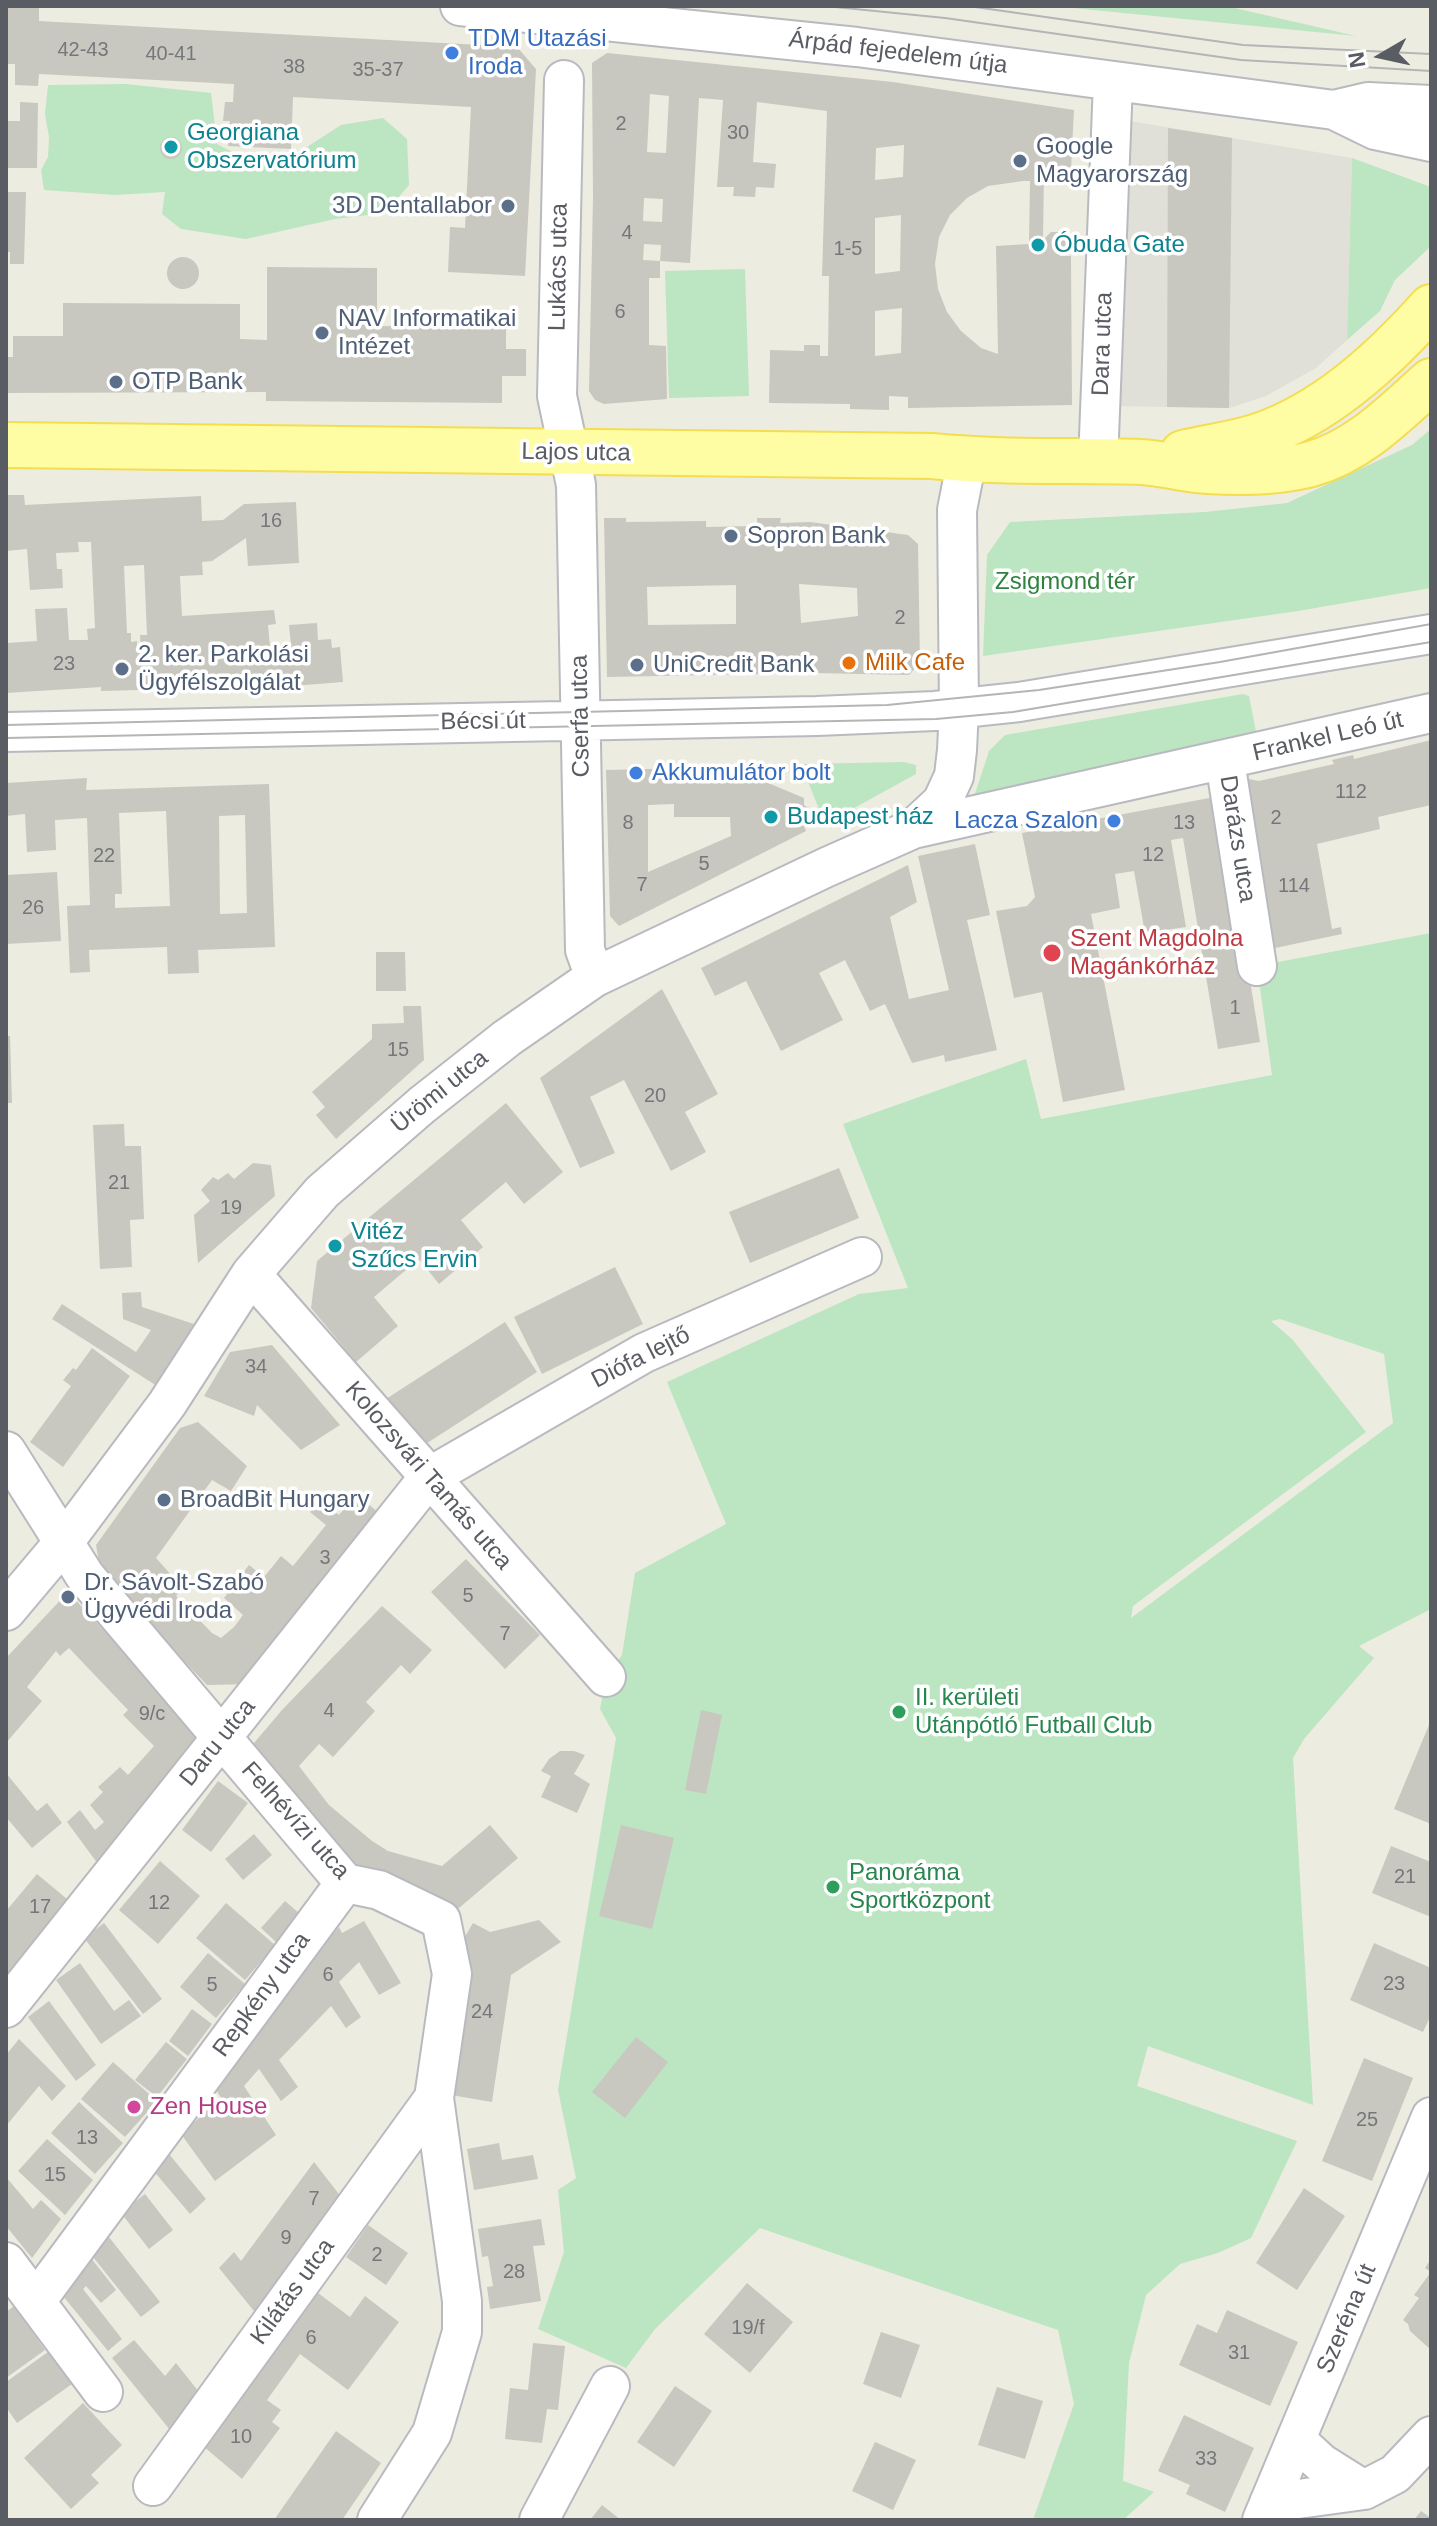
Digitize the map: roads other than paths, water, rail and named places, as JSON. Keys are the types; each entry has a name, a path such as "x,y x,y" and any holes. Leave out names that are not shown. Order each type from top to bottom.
{"main road":[{"path":"1145,462 1245,440 1307,415 1342,390 1407,333 1431,307"},
{"path":"1145,462 1206,471 1267,471 1312,464 1345,451 1377,429 1431,381"},
{"name":"Lajos utca","path":"6,445 932,456 1145,462"}],"street":[{"name":"Árpád fejedelem útja","path":"460,6 842,45 1334,110 1375,130 1431,142"},
{"name":"Lukács utca","path":"564,80 557,396 569,453"},
{"name":"Dara utca","path":"1098,462 1113,82"},
{"name":"Árpád fejedelem útja","path":"1334,110 1368,102 1431,105"},
{"name":"Cserfa utca","path":"569,453 576,485 585,950 595,977"},
{"path":"967,459 957,510 959,708 1019,702 1431,634"},
{"name":"Bécsi út","path":"6,732 817,716 959,708"},
{"name":"Ürömi utca","path":"6,1611 64,1542 167,1404 251,1274 322,1192 422,1105 507,1038 595,977 913,829 942,802 954,776 959,708"},
{"name":"Frankel Leó út","path":"1225,761 1431,713"},
{"path":"913,829 1225,761"},
{"name":"Darázs utca","path":"1225,761 1257,966"},
{"name":"Diófa lejtő","path":"429,1477 644,1353 862,1257"},
{"name":"Kolozsvári Tamás utca","path":"251,1274 606,1677"},
{"name":"Felhévízi utca","path":"6,1451 85,1576 345,1883 379,1890 441,1920 452,1974 434,2098 462,2301 462,2332 432,2433 377,2520"},
{"name":"Daru utca","path":"6,2008 429,1477"},
{"name":"Repkény utca","path":"36,2301 345,1883"},
{"name":"Kilátás utca","path":"153,2486 434,2098"},
{"name":"Szeréna út","path":"1265,2512 1431,2117"},
{"path":"6,2262 103,2392"},
{"path":"539,2520 610,2386"},
{"path":"1265,2512 1364,2490 1395,2474 1431,2436"},
{"path":"1296,2440 1321,2463 1364,2490"}],"tram line":[{"path":"825,6 945,18 1241,60 1431,71"},
{"path":"968,6 1243,45 1431,54"},
{"path":"6,725 887,705 1039,690 1220,662 1431,624"},
{"path":"6,738 936,719 1013,712 1431,642"}],"place":[{"name":"TDM Utazási Iroda","path":"452,53"},
{"name":"Georgiana Obszervatórium","path":"171,147"},
{"name":"Google Magyarország","path":"1020,161"},
{"name":"3D Dentallabor","path":"508,206"},
{"name":"Óbuda Gate","path":"1038,245"},
{"name":"NAV Informatikai Intézet","path":"322,333"},
{"name":"OTP Bank","path":"116,382"},
{"name":"Sopron Bank","path":"731,536"},
{"name":"Milk Cafe","path":"849,663"},
{"name":"UniCredit Bank","path":"637,665"},
{"name":"2. ker. Parkolási Ügyfélszolgálat","path":"122,669"},
{"name":"Akkumulátor bolt","path":"636,773"},
{"name":"Budapest ház","path":"771,817"},
{"name":"Lacza Szalon","path":"1114,821"},
{"name":"Szent Magdolna Magánkórház","path":"1052,953"},
{"name":"Vitéz Szűcs Ervin","path":"335,1246"},
{"name":"BroadBit Hungary","path":"164,1500"},
{"name":"Dr. Sávolt-Szabó Ügyvédi Iroda","path":"68,1597"},
{"name":"II. kerületi Utánpótló Futball Club","path":"899,1712"},
{"name":"Panoráma Sportközpont","path":"833,1887"},
{"name":"Zen House","path":"134,2107"}],"park label":[{"name":"Zsigmond tér","path":"1065,582"}]}
